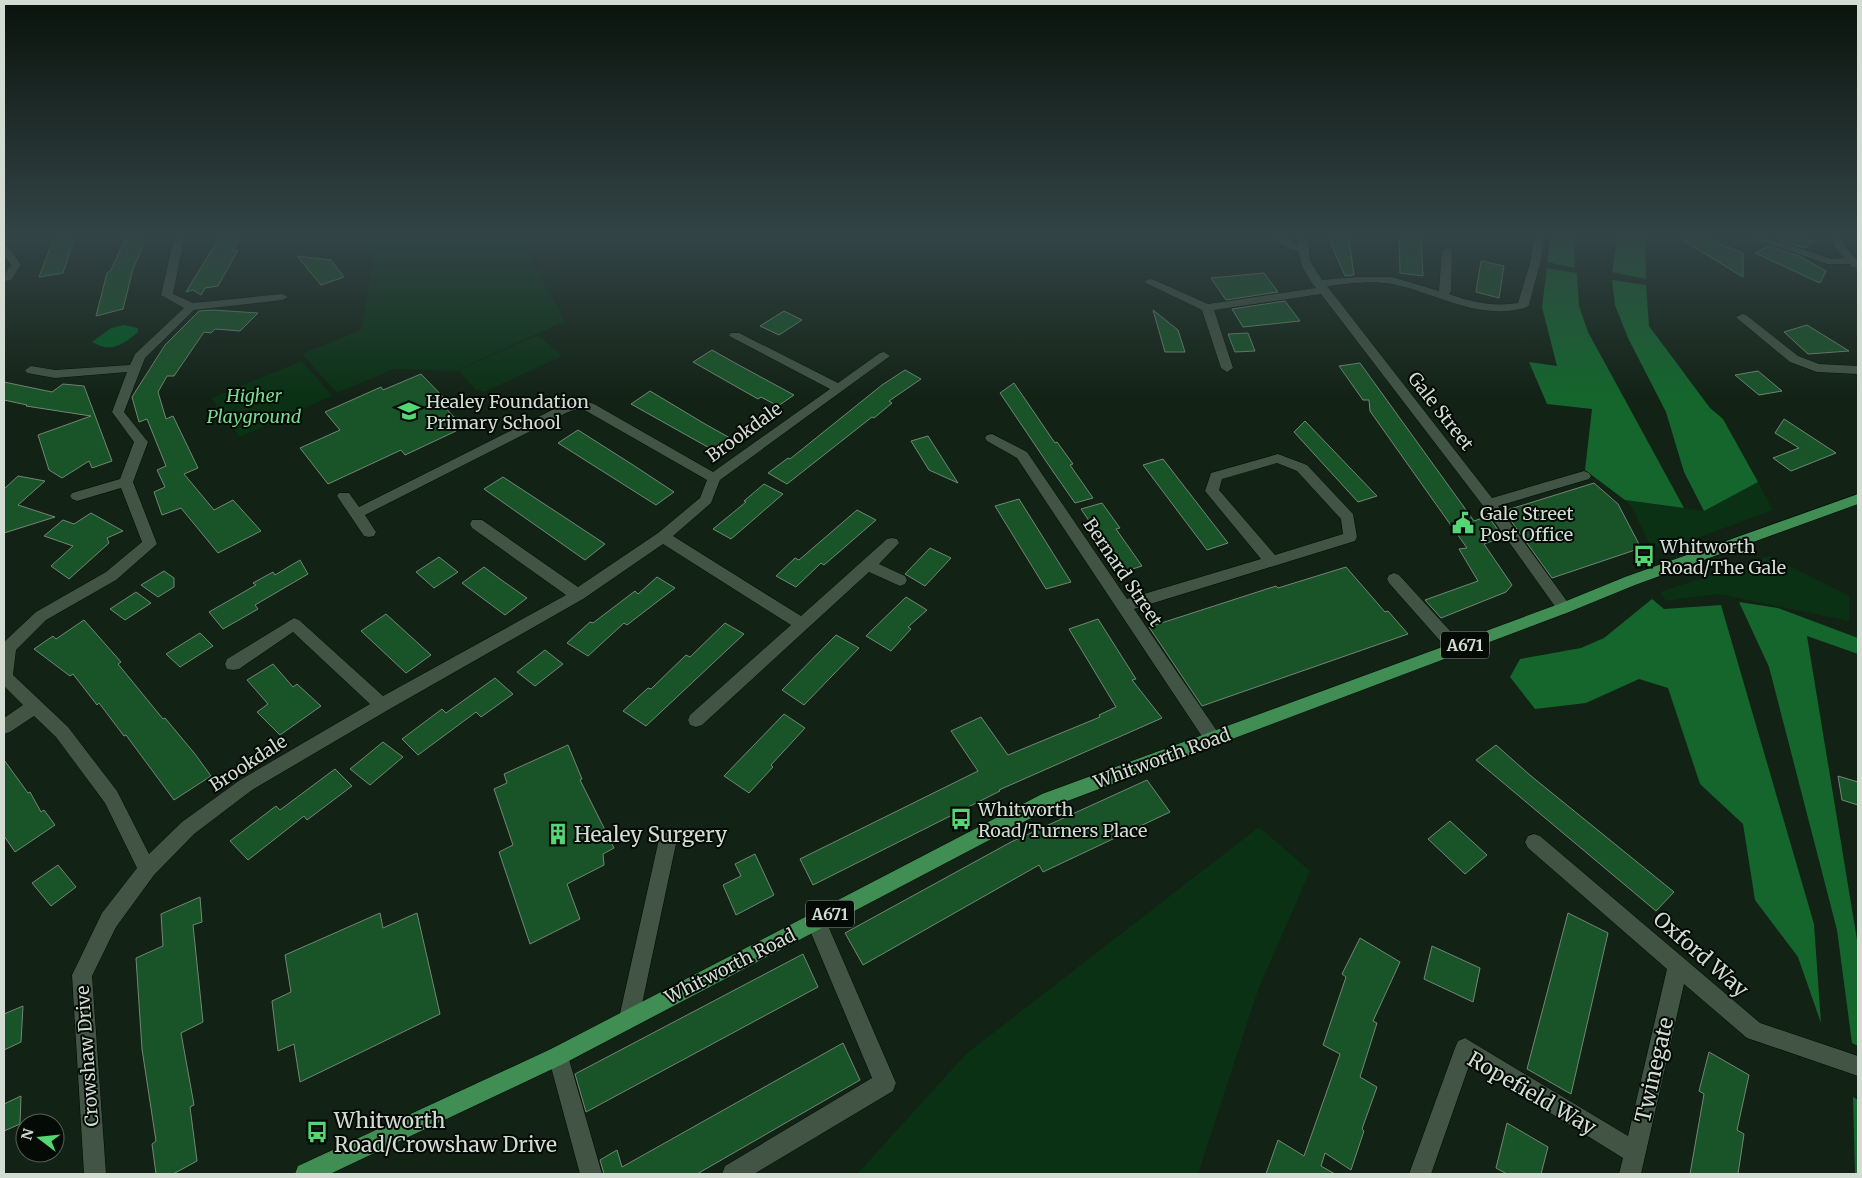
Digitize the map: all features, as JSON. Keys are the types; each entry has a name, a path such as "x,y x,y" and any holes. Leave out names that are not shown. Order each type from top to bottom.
{"main road":[{"name":"Whitworth Road","path":"306,1174 558,1056 1048,800 1564,608 1630,581 1858,499"}],"street":[{"path":"169,288 168,295 191,307 282,298"},
{"path":"1163,288 1207,308 1316,288"},
{"name":"Gale Street","path":"1322,288 1489,504 1564,608"},
{"path":"1417,288 1489,308 1506,309 1523,305 1528,288"},
{"path":"1442,296 1445,288"},
{"path":"147,869 111,797 62,732 5,677 8,648 41,616 111,576 150,544 126,482 141,442 118,412 139,357 191,307"},
{"path":"1207,308 1228,368"},
{"path":"1742,317 1794,359 1817,368 1858,370"},
{"path":"735,335 838,388"},
{"name":"Brookdale","path":"147,869 188,828 246,785 382,705 578,595 663,537 706,500 714,478 884,356"},
{"path":"31,370 54,374 135,368"},
{"path":"356,514 564,409 582,404 714,478"},
{"name":"Bernard Street","path":"992,438 1022,455 1213,739"},
{"path":"1124,606 1350,537 1348,518 1316,482 1302,468 1278,458 1216,476 1212,490 1271,560"},
{"path":"1489,504 1584,476"},
{"path":"77,496 126,482"},
{"path":"344,496 369,532"},
{"path":"477,524 578,595"},
{"path":"663,537 802,625"},
{"path":"696,720 892,543"},
{"path":"868,565 900,580"},
{"path":"1394,579 1456,648"},
{"path":"233,664 294,624 382,705"},
{"path":"4,727 36,706"},
{"path":"629,1018 668,839"},
{"name":"Oxford Way","path":"1534,842 1754,1031 1858,1066"},
{"name":"Crowshaw Drive","path":"95,1174 82,976 109,920 147,869"},
{"path":"733,1174 885,1083 816,921"},
{"name":"Twinegate","path":"1630,1174 1678,966"},
{"name":"Ropefield Way","path":"1420,1174 1464,1048 1635,1154"},
{"path":"558,1056 591,1174"}],"green space":[{"path":"368,288 547,288 565,321 455,371 394,369 337,393 302,354 361,330"},
{"path":"538,335 562,356 484,392 476,390 458,370"},
{"name":"Higher Playground","path":"302,361 332,396 240,437 211,398"},
{"path":"1758,482 1773,510 1673,547 1650,546 1633,509 1625,500 1704,511"},
{"path":"1769,556 1849,596 1849,621 1718,594 1666,601 1660,592"},
{"path":"1259,827 1310,871 1258,990 1198,1174 857,1174 966,1054"}],"shaded area":[{"path":"1544,288 1578,288 1579,306 1588,332 1684,508 1625,500 1585,470 1592,409 1547,404 1529,362 1557,366 1542,307"},
{"path":"1613,288 1646,288 1649,326 1710,408 1723,419 1758,482 1704,511 1684,472 1666,412 1628,338 1615,305"},
{"path":"124,325 138,328 138,332 122,344 105,347 92,342 111,328"},
{"path":"1652,599 1664,609 1721,605 1814,924 1821,1023 1798,957 1755,900 1743,824 1700,784 1668,688 1639,679 1586,703 1535,709 1510,677 1520,659 1581,648 1604,638"},
{"path":"1739,602 1778,608 1858,638 1858,654 1807,636 1858,946 1858,1046 1852,1043 1837,930 1769,667"},
{"path":"1853,1097 1858,1100 1858,1174 1855,1174"}],"building":[{"path":"103,288 128,288 123,309 96,316"},
{"path":"188,288 205,288 201,295 193,290 186,292"},
{"path":"1218,288 1275,288 1278,292 1226,300"},
{"path":"1477,288 1501,288 1499,298 1476,292"},
{"path":"1285,301 1300,321 1243,327 1232,309"},
{"path":"1153,310 1178,330 1185,352 1165,352"},
{"path":"199,311 258,313 240,331 215,329 211,333 204,332 174,376 167,376 158,392 166,419 173,416 198,468 184,474 214,510 233,500 261,531 218,553 181,508 162,515 154,492 165,487 157,470 166,466 147,419 139,422 132,397 165,345"},
{"path":"784,311 802,320 779,335 760,326"},
{"path":"1807,325 1849,351 1808,354 1784,332"},
{"path":"1248,333 1255,351 1235,352 1228,334"},
{"path":"712,350 794,395 778,406 761,397 758,399 693,362"},
{"path":"1360,363 1474,521 1488,516 1503,537 1484,544 1512,585 1506,592 1441,618 1425,600 1478,581 1459,549 1467,548 1370,411 1369,400 1363,400 1339,366"},
{"path":"905,370 921,379 889,401 892,403 874,418 872,417 787,484 768,473 788,458 790,459 882,385"},
{"path":"1758,371 1782,391 1759,395 1735,375"},
{"path":"421,374 446,400 441,403 455,418 447,421 456,431 405,455 401,450 328,484 300,448 340,430 325,412 381,387 383,390"},
{"path":"4,382 52,392 63,384 84,386 112,461 92,468 89,461 62,478 49,470 38,435 91,416 26,406 4,400"},
{"path":"1014,383 1055,443 1057,442 1073,464 1070,465 1093,498 1075,503 1052,470 1000,393"},
{"path":"650,391 730,438 713,450 631,404"},
{"path":"1784,419 1836,453 1791,471 1773,458 1799,448 1775,433"},
{"path":"1305,421 1377,496 1358,502 1294,432"},
{"path":"578,430 674,492 656,505 558,443"},
{"path":"928,436 958,483 929,470 911,441"},
{"path":"1163,459 1228,543 1207,550 1143,465"},
{"path":"18,476 45,481 18,505 55,517 4,533 4,489"},
{"path":"503,477 605,544 585,560 484,489"},
{"path":"1594,483 1618,504 1641,548 1552,578 1504,511"},
{"path":"764,484 783,494 731,539 713,529 746,502 744,501"},
{"path":"1019,499 1071,582 1046,589 995,506"},
{"path":"1102,503 1120,528 1116,529 1142,566 1123,572 1081,509"},
{"path":"857,510 876,520 824,565 821,563 796,587 776,576 795,558 799,560"},
{"path":"91,513 123,531 107,538 109,543 69,579 51,566 73,546 44,536 63,520 74,524"},
{"path":"930,548 951,558 925,586 905,574"},
{"path":"439,557 458,572 434,588 416,572"},
{"path":"300,560 308,574 255,605 258,609 223,629 209,612 256,585 253,583 273,572 275,575"},
{"path":"484,567 527,598 505,615 462,583"},
{"path":"1346,567 1385,612 1388,611 1408,634 1202,706 1149,627 1276,586 1278,588"},
{"path":"164,571 174,578 174,587 158,597 141,585"},
{"path":"657,577 675,588 627,625 624,623 588,656 567,643 590,622 593,623 635,591 638,594"},
{"path":"136,592 151,603 125,620 110,609"},
{"path":"906,597 927,610 908,627 911,629 891,651 866,636"},
{"path":"386,614 431,655 406,673 361,631"},
{"path":"1098,619 1136,679 1132,680 1162,718 999,790 813,885 800,859 978,771 951,731 981,717 1008,755 1100,717 1099,715 1116,707 1069,629"},
{"path":"84,620 121,662 118,664 163,719 165,718 195,754 211,776 174,800 126,735 124,736 99,703 97,705 73,674 70,676 34,649 53,636 56,639"},
{"path":"725,623 744,634 646,726 623,711 648,688 651,689 686,655 690,657"},
{"path":"200,633 213,646 180,667 166,654"},
{"path":"836,635 859,648 804,705 782,690"},
{"path":"545,650 563,664 535,686 517,672"},
{"path":"273,664 293,687 297,684 321,706 280,735 257,712 268,704 247,680"},
{"path":"495,678 513,694 481,717 476,712 418,755 402,739 442,709 446,713"},
{"path":"784,714 805,728 771,765 773,767 749,793 724,776"},
{"path":"383,742 403,757 370,785 350,769"},
{"name":"Healey Surgery","path":"568,745 582,779 580,780 614,848 603,854 604,865 567,884 580,919 530,944 499,852 513,845 494,789 507,783 504,774"},
{"path":"1496,745 1531,776 1674,892 1656,911 1476,760"},
{"path":"4,760 28,793 30,792 41,812 44,810 55,825 15,852 4,836"},
{"path":"335,769 352,786 307,820 304,816 248,860 230,841 276,806 280,810"},
{"path":"1838,776 1858,782 1858,805 1842,800"},
{"path":"1147,780 1170,812 1043,872 1039,865 863,965 845,933 1011,842"},
{"path":"1450,821 1487,855 1465,874 1428,839"},
{"path":"755,854 774,895 736,915 723,885 741,876 735,864"},
{"path":"58,865 76,887 51,906 32,883"},
{"path":"200,897 202,922 193,925 203,1022 181,1033 194,1105 190,1107 197,1161 173,1174 156,1174 152,1144 156,1141 142,1049 136,958 163,946 161,914"},
{"path":"380,913 383,928 417,913 440,1014 300,1082 294,1044 278,1051 272,1001 291,992 285,955"},
{"path":"1568,913 1608,933 1571,1094 1527,1069"},
{"path":"1360,938 1400,962 1373,1021 1377,1023 1360,1077 1377,1087 1362,1129 1364,1131 1351,1170 1325,1153 1321,1166 1335,1174 1266,1174 1278,1140 1304,1156 1340,1054 1323,1045 1346,977 1342,974"},
{"path":"1432,946 1480,968 1473,1002 1424,979"},
{"path":"803,954 818,987 586,1112 575,1074"},
{"path":"23,1006 21,1042 4,1050 4,1014"},
{"path":"843,1043 860,1080 697,1174 604,1174 600,1160 617,1150 622,1167"},
{"path":"1709,1052 1749,1075 1737,1130 1744,1134 1738,1174 1690,1174 1704,1094 1699,1091"},
{"path":"21,1096 20,1113 15,1113 15,1126 4,1131 4,1104"},
{"path":"1507,1123 1548,1147 1541,1174 1507,1174 1496,1168"}],"place":[{"name":"Healey Foundation Primary School","path":"409,411"},
{"name":"Gale Street Post Office","path":"1463,523"},
{"name":"Whitworth Road/The Gale","path":"1644,556"},
{"name":"Whitworth Road/Turners Place","path":"961,819"},
{"name":"Healey Surgery","path":"558,834"},
{"name":"Whitworth Road/Crowshaw Drive","path":"317,1132"}]}
